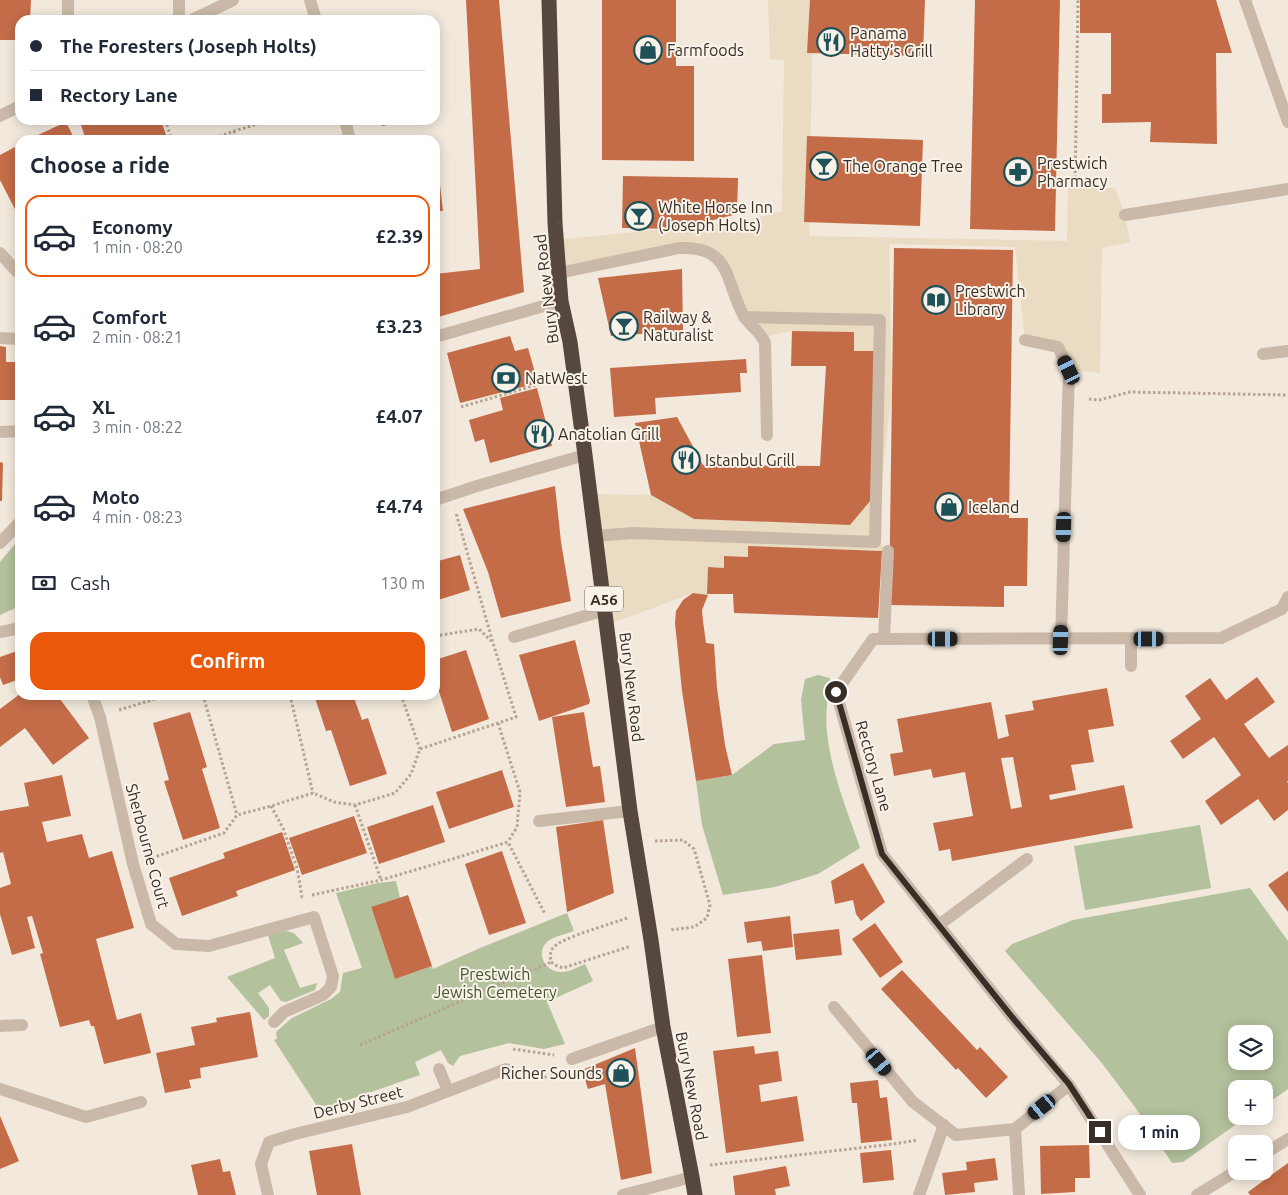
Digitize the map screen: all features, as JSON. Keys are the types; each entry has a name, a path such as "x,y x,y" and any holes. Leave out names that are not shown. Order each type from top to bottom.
{"highway":[{"name":"Bury New Road","path":"549,0 555,213 561,301 570,342 630,811 663,1027 695,1195"}],"street":[{"path":"68,0 68,15"},
{"path":"179,0 179,15"},
{"path":"202,15 233,0"},
{"path":"310,0 314,15"},
{"path":"1245,0 1288,122"},
{"path":"0,116 15,108"},
{"path":"1124,215 1288,189"},
{"path":"559,273 679,248 703,250 715,256 724,267 744,318 763,337 765,343 767,435"},
{"path":"0,253 15,270"},
{"path":"440,336 561,301"},
{"path":"596,536 633,533 875,542 880,320 744,318"},
{"path":"0,338 15,339"},
{"path":"1025,340 1058,347 1069,370 1061,640"},
{"path":"1263,354 1288,351"},
{"path":"0,432 15,431"},
{"path":"440,498 585,455"},
{"path":"0,543 15,527"},
{"path":"888,551 884,639 1061,640 1220,638 1282,609 1288,597"},
{"path":"514,637 605,610"},
{"path":"0,632 15,629"},
{"name":"Rectory Lane","path":"884,639 873,639 836,692 882,854 1012,1017 1069,1084 1140,1195"},
{"path":"1131,639 1131,666"},
{"name":"Sherbourne Court","path":"94,700 100,717 133,864 151,924 176,944 209,946 314,917 333,976 331,987 323,995 284,1012 274,1022"},
{"path":"539,821 630,811"},
{"path":"939,925 1027,859"},
{"path":"834,1008 913,1102 942,1130 956,1134 1014,1129 1069,1084"},
{"path":"0,1026 22,1025"},
{"path":"572,1059 663,1027"},
{"path":"439,1069 448,1091"},
{"name":"Derby Street","path":"268,1195 261,1164 269,1142 407,1107 506,1069"},
{"path":"0,1089 86,1117 141,1102"},
{"path":"1014,1129 1019,1195"},
{"path":"920,1195 942,1130"},
{"path":"1273,1148 1288,1139"},
{"path":"623,1195 691,1172"},
{"path":"1198,1195 1228,1176"}],"path":[{"path":"1075,188 1078,0"},
{"path":"223,135 254,125"},
{"path":"234,131 235,135"},
{"path":"461,407 573,374"},
{"path":"1068,396 1099,400 1130,392 1288,395"},
{"path":"420,749 516,717 451,495"},
{"path":"440,635 479,629 493,643"},
{"path":"100,717 153,700"},
{"path":"204,700 238,815"},
{"path":"291,700 312,793"},
{"path":"133,864 224,833 238,815 312,793 334,802 354,805 395,792 411,774 420,749 403,700"},
{"path":"271,806 283,828 297,868 302,897 381,880 508,842 516,827 520,792 498,723"},
{"path":"354,805 381,880"},
{"path":"635,841 683,840 694,849 710,905 708,918 694,927 650,936 563,968 551,962 550,954 556,944 646,912"},
{"path":"508,842 545,914"},
{"path":"360,1045 551,962"},
{"path":"506,1069 522,1077 552,1076 555,1055"},
{"path":"691,1172 894,1144 942,1130"}],"green space":[{"path":"15,544 15,608 0,615 0,562"},
{"path":"818,675 830,678 826,718 829,747 840,791 860,848 818,874 775,887 723,895 702,825 696,781 732,775 774,744 805,740 801,700 805,679"},
{"path":"1200,825 1211,888 1085,910 1074,846"},
{"name":"Prestwich Jewish Cemetery","path":"396,881 400,898 371,908 395,979 432,966 433,969 567,913 574,931 548,941 542,950 543,960 554,971 560,972 570,971 585,964 593,981 547,1002 565,1044 544,1049 509,1043 460,1056 453,1066 448,1063 441,1050 415,1062 420,1075 334,1105 317,1106 274,1040 277,1039 276,1032 292,1018 331,999 340,992 343,973 362,968 336,893 378,883"},
{"path":"1250,888 1288,941 1288,1089 1273,1100 1273,1080 1228,1080 1228,1125 1235,1125 1183,1162 1172,1163 1135,1107 1101,1062 1005,951 1012,944 1073,920"},
{"path":"286,931 294,933 303,943 284,950 300,988 317,983 315,990 286,1002 281,1001 270,985 258,993 269,1008 269,1016 264,1020 227,977 275,958 268,935"}],"shaded area":[{"path":"768,0 813,0 809,236 1067,241 1068,188 1115,188 1125,215 1130,242 1102,248 1100,373 1069,370 1058,347 1025,340 1015,247 889,244 892,390 875,539 888,551 748,546 748,557 724,556 724,568 708,568 708,595 693,593 607,625 590,494 651,495 694,519 850,525 871,500 854,351 854,332 792,331 763,337 724,267 703,250 559,273 556,240 744,221 782,211 784,60 770,59"}],"building":[{"path":"0,0 31,0 30,15 15,15 15,40 0,40"},
{"path":"466,0 499,0 524,292 440,317 440,273 480,269"},
{"path":"602,0 676,0 676,66 694,66 694,161 602,160"},
{"path":"810,0 925,0 923,56 807,53"},
{"path":"975,0 1060,0 1055,231 970,229"},
{"path":"1080,0 1216,0 1232,53 1216,53 1217,144 1150,142 1151,122 1102,123 1102,94 1111,94 1111,33 1080,33"},
{"path":"60,125 68,125 72,135 38,135"},
{"path":"81,125 163,125 166,135 84,135"},
{"path":"807,136 923,140 920,226 804,222"},
{"path":"15,147 15,209 0,180 0,155"},
{"path":"623,176 738,178 737,214 678,229 622,228"},
{"path":"440,185 443,211 440,211"},
{"path":"894,248 1013,250 1009,518 1028,518 1027,586 1004,586 1004,607 889,605"},
{"path":"682,269 683,331 611,336 598,278"},
{"path":"792,331 854,332 854,351 875,351 871,500 850,525 694,519 651,495 635,423 677,417 703,465 820,466 826,366 791,366"},
{"path":"510,336 515,351 528,348 538,383 460,403 447,353"},
{"path":"0,346 6,347 6,362 15,362 15,400 0,400"},
{"path":"746,359 747,373 740,373 741,392 655,398 656,414 614,417 610,368"},
{"path":"537,388 552,446 490,463 484,439 475,442 469,420 503,410 500,398"},
{"path":"0,462 3,463 2,501 0,501"},
{"path":"555,486 561,542 571,601 501,618 488,572 463,509"},
{"path":"748,546 882,551 878,618 734,613 733,594 707,594 708,567 724,568 724,556 748,557"},
{"path":"460,555 470,590 440,599 440,560"},
{"path":"693,593 708,595 702,610 703,621 706,643 714,644 717,688 725,745 732,775 696,781 682,691 675,623 676,611 683,600"},
{"path":"575,640 590,701 589,704 539,721 519,655"},
{"path":"466,650 489,719 452,732 440,695 440,658"},
{"path":"15,652 15,681 3,685 0,677 0,657"},
{"path":"1257,677 1275,702 1244,724 1269,758 1288,745 1288,810 1274,821 1258,799 1221,825 1205,801 1241,775 1214,737 1183,759 1170,741 1201,719 1185,696 1210,678 1226,700"},
{"path":"1107,688 1114,726 1088,730 1094,762 1071,765 1076,790 1049,795 1050,800 1124,785 1133,828 952,861 950,849 939,851 933,823 973,816 965,772 933,778 931,769 894,776 890,754 903,752 897,719 991,702 998,739 1009,736 1005,715 1034,710 1032,701","holes":["1013,757 1022,807 1011,809 1001,758"]},
{"path":"15,698 15,700 61,700 89,738 53,765 25,728 0,747 0,709"},
{"path":"316,700 355,700 362,720 368,718 387,774 350,786 331,730 326,731"},
{"path":"190,712 207,767 202,769 220,828 183,840 164,781 169,780 153,723"},
{"path":"584,712 593,767 600,766 605,802 566,807 552,717"},
{"path":"502,770 514,807 449,829 436,792"},
{"path":"62,775 71,816 42,822 47,842 82,834 89,858 112,851 134,928 96,939 117,1020 141,1013 151,1053 104,1064 94,1026 91,1026 89,1020 60,1027 40,954 43,953 32,916 27,917 35,948 12,955 0,914 0,888 11,884 3,852 0,853 0,811 29,806 24,783"},
{"path":"433,805 445,842 379,864 367,827"},
{"path":"354,816 367,853 302,875 289,838"},
{"path":"603,820 614,893 567,912 556,827"},
{"path":"282,832 295,870 236,891 238,896 182,916 169,878 225,858 223,853"},
{"path":"502,851 526,923 489,935 465,864"},
{"path":"863,863 885,902 861,921 856,914 853,900 835,904 831,881"},
{"path":"1288,871 1288,912 1268,885"},
{"path":"408,895 432,966 395,979 371,907"},
{"path":"790,916 793,947 763,951 761,941 747,943 744,922"},
{"path":"875,923 903,962 880,978 852,939"},
{"path":"839,929 842,955 796,960 793,934"},
{"path":"762,955 771,1033 737,1037 728,959"},
{"path":"902,970 977,1050 980,1047 1008,1077 986,1098 958,1068 956,1070 881,989"},
{"path":"250,1012 258,1057 200,1068 201,1078 189,1080 191,1088 165,1093 156,1053 195,1045 191,1027 217,1022 216,1018"},
{"path":"754,1046 755,1054 778,1051 782,1081 759,1085 761,1102 797,1096 804,1141 726,1153 713,1051"},
{"path":"635,1048 652,1173 621,1180 605,1084 588,1089 582,1070"},
{"path":"878,1080 880,1098 887,1097 892,1140 861,1143 857,1103 852,1103 850,1083"},
{"path":"0,1116 19,1161 0,1169"},
{"path":"352,1144 361,1195 317,1195 309,1151"},
{"path":"1089,1145 1090,1178 1075,1178 1075,1192 1041,1194 1040,1146"},
{"path":"891,1150 894,1180 863,1183 860,1153"},
{"path":"995,1158 998,1180 974,1183 975,1192 945,1195 942,1173 967,1170 966,1162"},
{"path":"220,1159 223,1172 230,1171 236,1195 198,1195 191,1165"},
{"path":"1288,1163 1288,1195 1250,1195 1248,1192 1265,1180 1273,1180 1273,1174"},
{"path":"786,1166 790,1186 775,1189 776,1195 735,1195 733,1176"}],"place":[{"name":"Panama Hatty’s Grill","path":"831,42"},
{"name":"Farmfoods","path":"648,50"},
{"name":"The Orange Tree","path":"824,166"},
{"name":"Prestwich Pharmacy","path":"1018,172"},
{"name":"White Horse Inn (Joseph Holts)","path":"639,216"},
{"name":"Prestwich Library","path":"936,300"},
{"name":"Railway & Naturalist","path":"624,326"},
{"name":"NatWest","path":"506,378"},
{"name":"Anatolian Grill","path":"539,434"},
{"name":"Istanbul Grill","path":"686,460"},
{"name":"Iceland","path":"949,507"},
{"name":"Richer Sounds","path":"621,1073"}],"route":[{"path":"836,692 882,854 1012,1017 1069,1084 1100,1132"}]}
